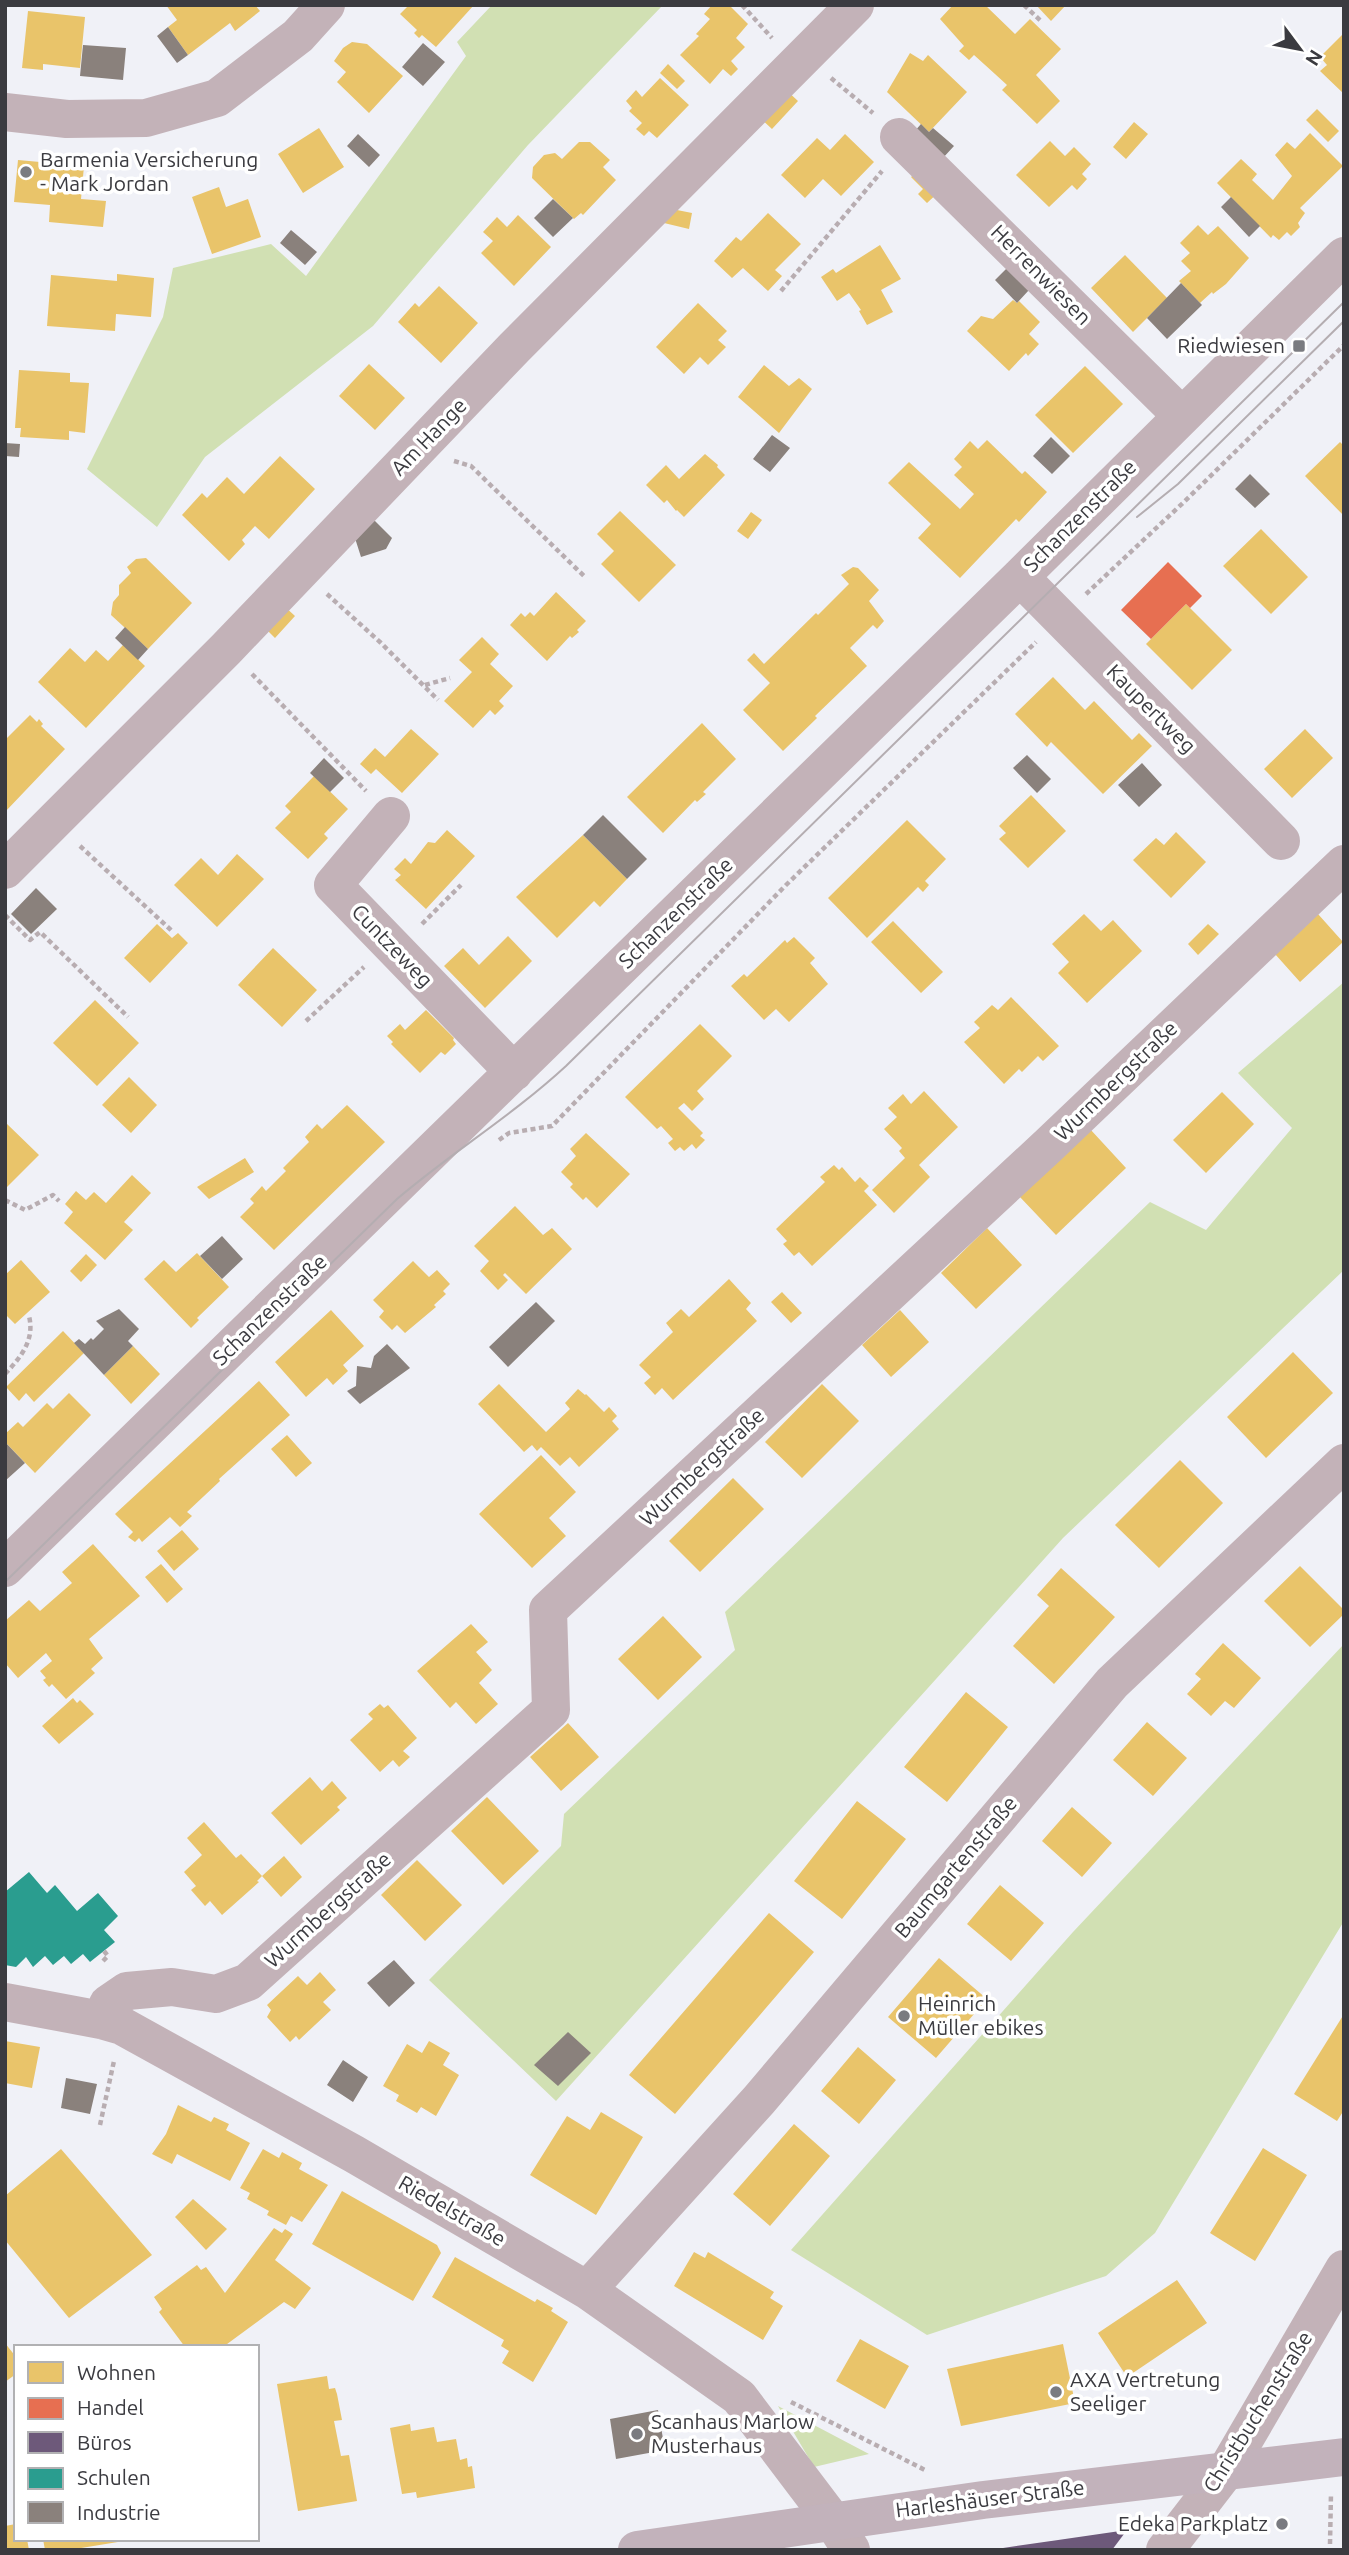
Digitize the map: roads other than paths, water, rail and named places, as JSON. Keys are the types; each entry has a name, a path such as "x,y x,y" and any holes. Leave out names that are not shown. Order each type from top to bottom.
{"main road":[{"name":"Harleshäuser Straße","path":"636,2550 842,2535 983,2500 1338,2457"}],"street":[{"path":"5,112 67,120 146,118 217,98 298,36 326,5"},
{"name":"Am Hange","path":"5,870 302,570 514,348 855,5"},
{"name":"Herrenwiesen","path":"903,141 1181,415"},
{"name":"Schanzenstraße","path":"5,1568 1020,577 1344,256"},
{"name":"Kaupertweg","path":"1020,577 1281,841"},
{"name":"Cuntzeweg","path":"391,816 334,885 514,1072"},
{"name":"Wurmbergstraße","path":"112,2023 108,2004 127,1991 172,1987 216,1994 248,1982 551,1710 548,1610 1049,1145 1344,864"},
{"name":"Baumgartenstraße","path":"587,2291 759,2101 1112,1683 1344,1462"},
{"name":"Riedelstraße","path":"5,2002 112,2023 355,2154 587,2291 739,2397 842,2535"},
{"name":"Christbuchenstraße","path":"1165,2550 1226,2471 1344,2269"}],"tram line":[{"path":"5,1582 397,1199 525,1101 566,1066 1344,302"},
{"path":"1137,517 1178,484 1344,321"}],"place":[{"name":"Barmenia Versicherung - Mark Jordan","path":"26,172"},
{"name":"Riedwiesen","path":"1299,346"},
{"name":"Heinrich Müller ebikes","path":"904,2016"},
{"name":"AXA Vertretung Seeliger","path":"1056,2392"},
{"name":"Scanhaus Marlow Musterhaus","path":"637,2434"},
{"name":"Edeka Parkplatz","path":"1282,2524"}]}
